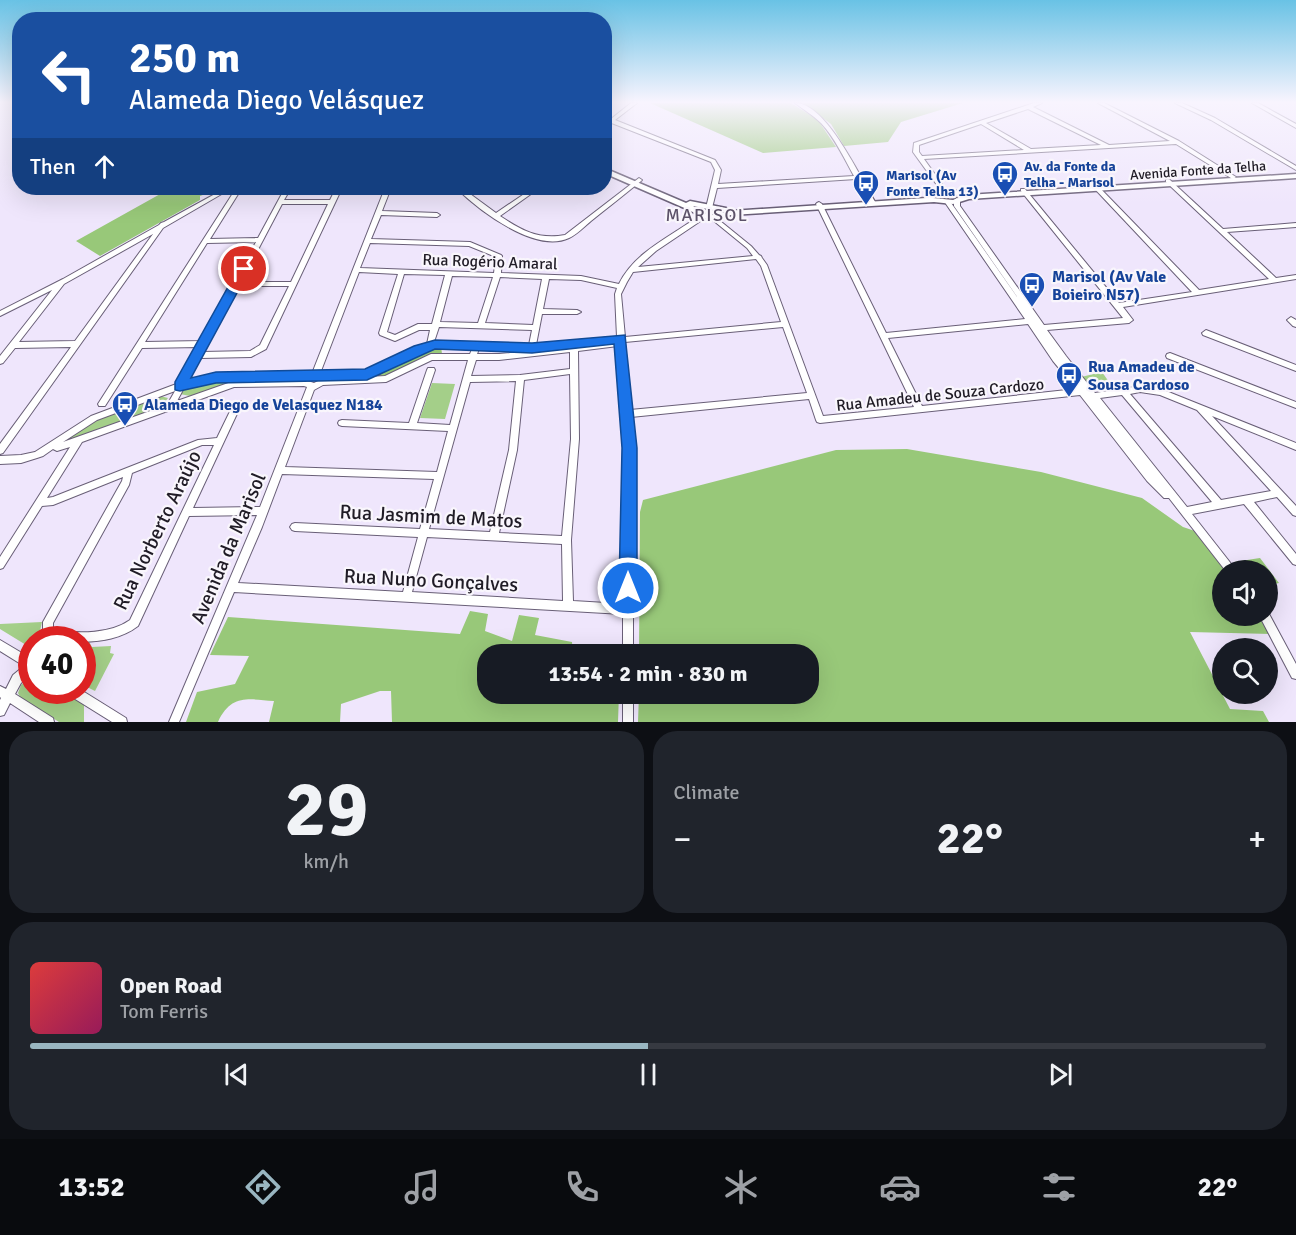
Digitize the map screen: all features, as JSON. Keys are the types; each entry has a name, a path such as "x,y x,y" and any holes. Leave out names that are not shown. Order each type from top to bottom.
{"main road":[{"path":"612,169 637,182"},
{"path":"612,173 708,213"},
{"name":"Avenida Fonte da Telha","path":"1170,182 1296,174"},
{"name":"Avenida Fonte da Telha","path":"708,213 1296,174"}],"street":[{"path":"628,644 629,448 617,301 621,286 631,270 708,213 718,171 714,161 653,137"},
{"path":"833,137 872,202"},
{"path":"938,137 916,144 915,149 944,196 1150,478 1187,511 1224,560"},
{"path":"1006,137 1032,152"},
{"path":"1088,137 1108,147"},
{"path":"1167,137 1233,177"},
{"path":"1243,137 1296,168"},
{"path":"921,158 1177,142"},
{"path":"714,186 858,177"},
{"path":"469,195 520,230 555,241 567,237 637,182"},
{"path":"1170,182 1274,280"},
{"path":"1096,187 1197,293"},
{"path":"884,336 1037,324 1129,320 1024,192"},
{"path":"0,314 65,281 163,224 221,195"},
{"path":"102,404 205,241 230,195"},
{"path":"171,405 284,195"},
{"path":"197,355 258,352 263,347 336,195"},
{"name":"Avenida da Marisol","path":"174,722 280,470 386,195"},
{"path":"497,215 526,195"},
{"path":"956,197 957,206 1037,324"},
{"path":"280,202 332,202"},
{"path":"820,205 920,410"},
{"path":"380,213 437,215"},
{"name":"Rua Amadeu de Souza Cardozo","path":"708,213 759,257 786,324 820,420 1087,394 1154,390 1296,447"},
{"path":"0,451 163,224"},
{"path":"1221,231 1296,225"},
{"path":"135,240 149,243"},
{"path":"205,241 260,240"},
{"path":"369,241 472,244 500,257 497,275 481,326"},
{"path":"631,270 759,257"},
{"name":"Rua Rogério Amaral","path":"358,270 586,278 621,286"},
{"path":"402,271 383,333 395,338 418,327 535,328"},
{"path":"430,345 436,326 440,298 449,273"},
{"path":"532,348 546,276"},
{"path":"1117,306 1296,277"},
{"path":"0,361 65,281"},
{"path":"236,284 293,284"},
{"path":"25,302 35,302 44,307"},
{"path":"539,311 577,312"},
{"path":"0,460 37,455 234,384 372,374 430,345 532,348 786,324"},
{"path":"1206,333 1296,368"},
{"path":"37,455 90,420 180,386 216,378 379,380 392,377 431,357 473,357 574,349 621,341"},
{"path":"13,345 76,344"},
{"path":"140,345 202,344"},
{"path":"406,597 476,346"},
{"path":"568,605 566,540 575,439 574,349"},
{"path":"1170,356 1296,405"},
{"path":"412,426 431,370"},
{"path":"467,379 520,378 574,371"},
{"path":"493,537 513,450 520,378"},
{"path":"1123,391 1219,504"},
{"path":"626,414 812,396"},
{"name":"Rua Norberto Araújo","path":"128,471 126,482 48,622 49,633 57,636 113,635 130,628 137,619 238,403"},
{"path":"1198,407 1296,512"},
{"path":"342,423 454,428"},
{"path":"0,565 79,440"},
{"path":"40,502 53,501 201,442 220,441"},
{"path":"280,470 440,476"},
{"path":"1187,511 1278,493"},
{"path":"1246,499 1296,561"},
{"path":"186,512 263,511"},
{"name":"Rua Jasmim de Matos","path":"295,527 566,540"},
{"name":"Rua Nuno Gonçalves","path":"231,587 628,609"},
{"path":"1270,626 1296,674"},
{"path":"0,645 18,656"},
{"path":"0,711 4,694 18,678"},
{"path":"4,694 49,722"},
{"path":"93,704 122,722"},
{"path":"628,704 628,722"}],"green space":[{"path":"726,137 829,137 836,147 763,153"},
{"path":"839,137 891,137 888,142 844,146"},
{"path":"158,195 203,195 200,196 200,200 100,256 76,241"},
{"path":"441,346 442,354 389,376 360,378 420,353"},
{"path":"1102,372 1114,389 1094,390 1081,377"},
{"path":"208,380 237,380 190,396 180,394 184,387"},
{"path":"432,383 455,384 445,419 420,418"},
{"path":"160,396 168,398 161,407 62,444 92,421"},
{"path":"907,449 1041,472 1142,498 1183,527 1195,531 1219,560 1212,560 1212,626 1266,626 1271,634 1190,632 1212,674 1212,704 1227,704 1230,709 1263,711 1269,722 638,722 639,704 819,704 819,644 639,644 640,512 643,500 836,450"},
{"path":"470,611 488,614 485,631 512,641 519,615 539,618 535,635 572,642 572,644 477,644 477,704 619,704 618,722 392,722 391,691 380,691 341,704 340,722 269,722 274,701 248,699 229,707 218,722 186,722 197,692 235,684 249,656 210,655 228,617 460,634"},
{"path":"42,622 41,626 18,626 18,640 0,629 0,624"},
{"path":"111,646 110,653 114,654 96,689 96,647"},
{"path":"31,704 84,705 84,722 59,722"}],"place":[{"name":"Av. da Fonte da Telha - Marisol","path":"1005,197"},
{"name":"Marisol (Av Fonte Telha 13)","path":"866,206"},
{"name":"Marisol (Av Vale Boieiro N57)","path":"1032,308"},
{"name":"Rua Amadeu de Sousa Cardoso","path":"1069,398"},
{"name":"Alameda Diego de Velasquez N184","path":"125,427"}],"district":[{"name":"MARISOL","path":"707,215"}],"route":[{"path":"244,269 180,386 216,378 314,374 321,376 367,375 430,345 532,348 621,339 629,448 628,588"}]}
